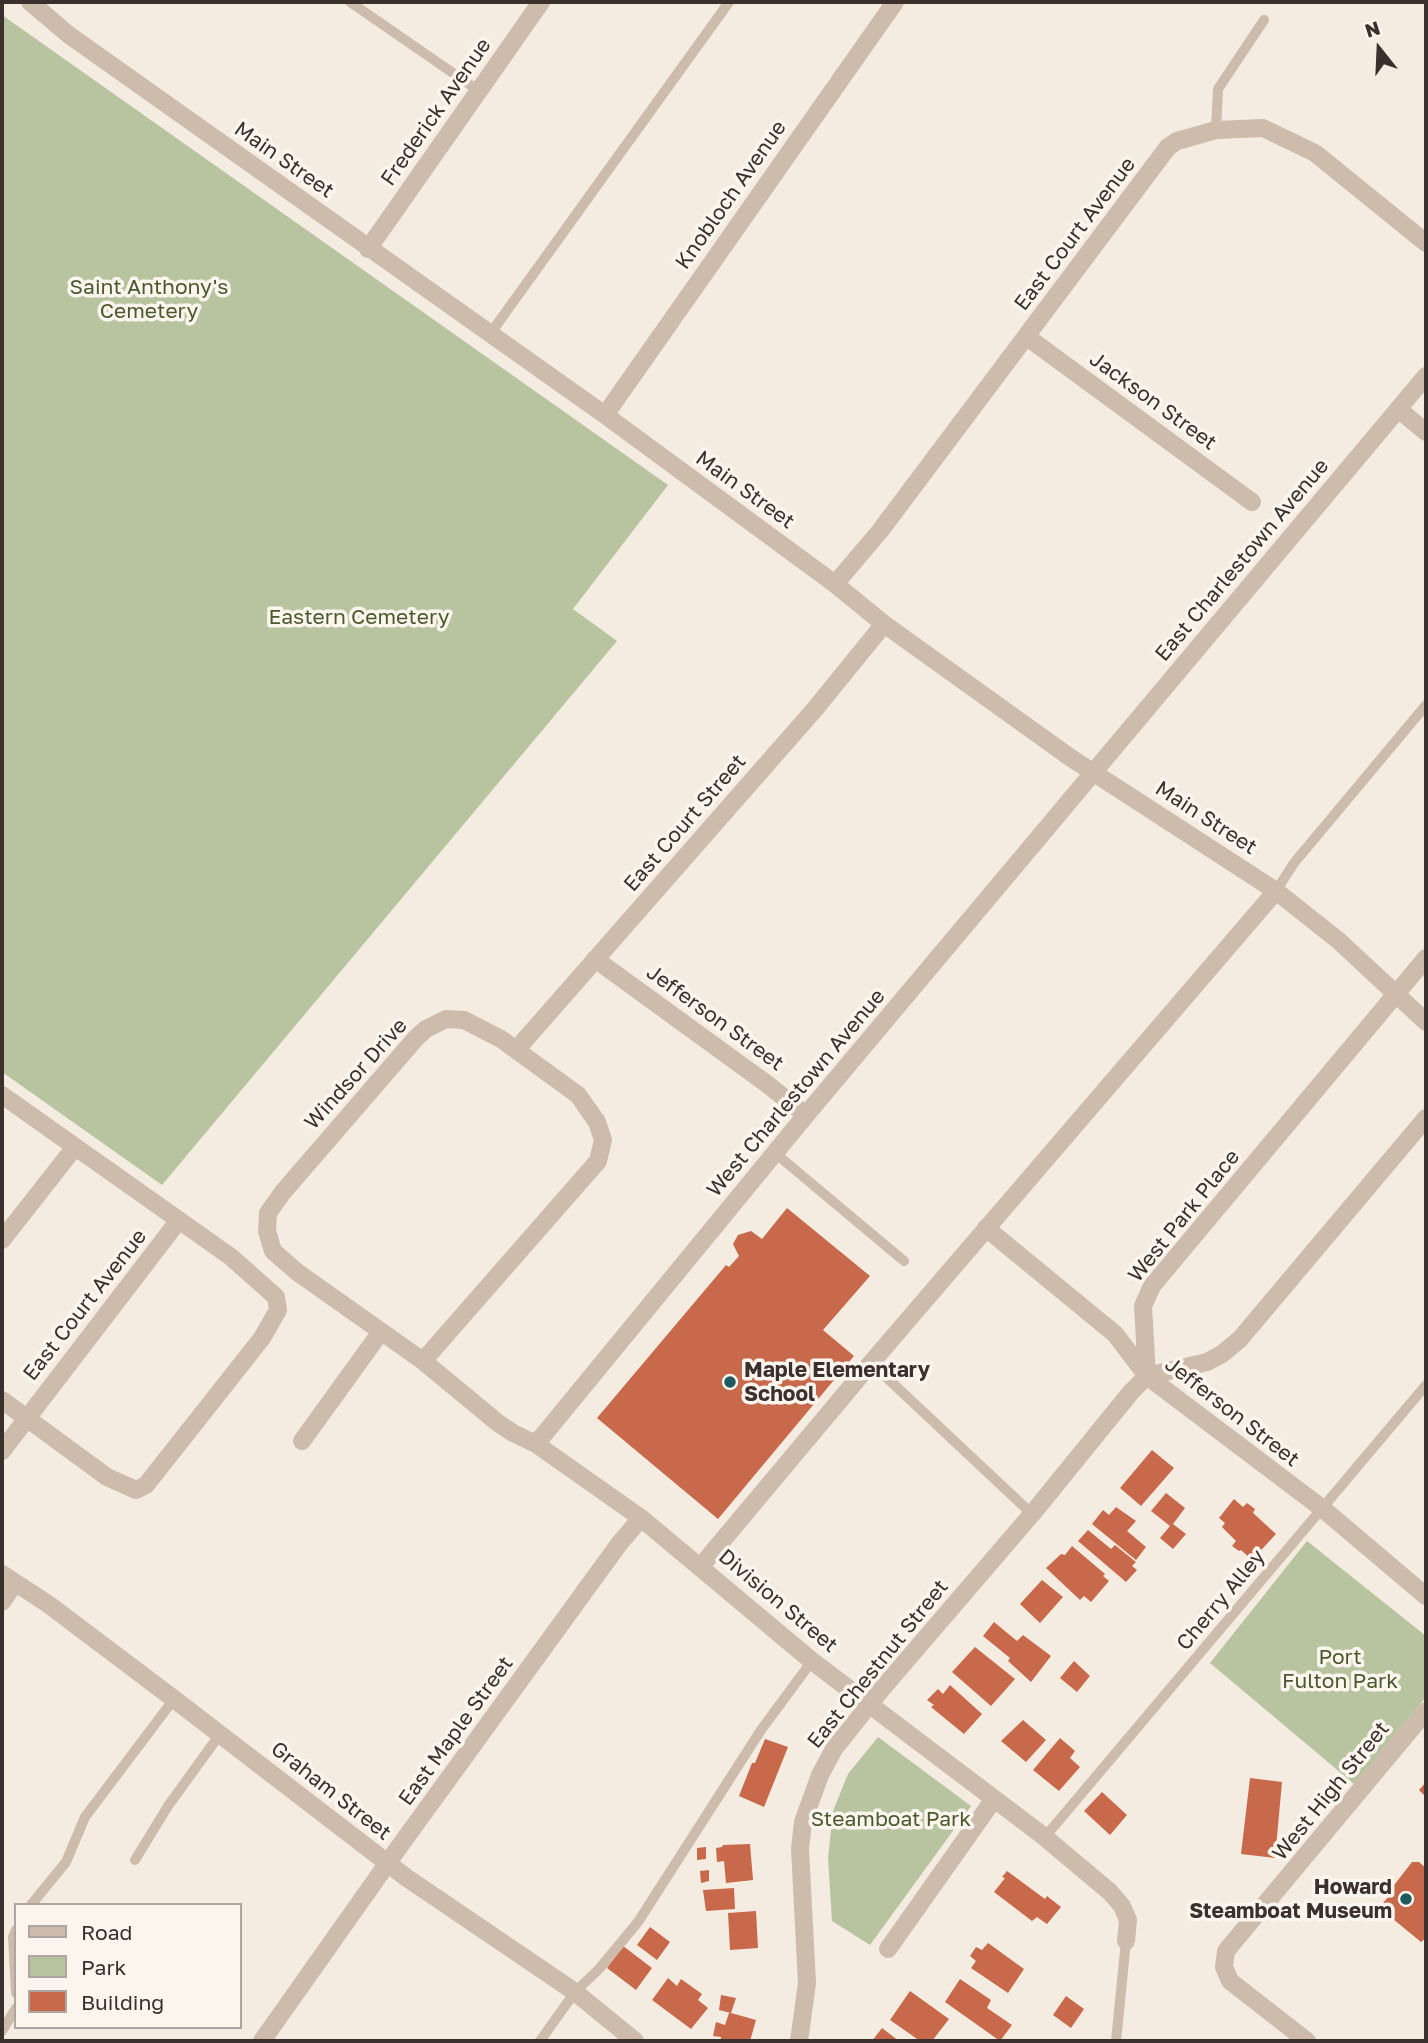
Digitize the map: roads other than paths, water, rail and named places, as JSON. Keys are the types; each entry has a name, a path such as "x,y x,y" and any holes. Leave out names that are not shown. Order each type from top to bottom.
{"street":[{"name":"Main Street","path":"30,2 69,35 605,415 835,584 884,624 1094,773 1276,891 1339,941 1426,1022"},
{"name":"Frederick Avenue","path":"369,248 541,2"},
{"name":"Knobloch Avenue","path":"605,415 895,2"},
{"name":"East Court Avenue","path":"835,584 880,531 1168,147 1177,141 1216,130 1263,128 1315,153 1426,243"},
{"name":"Jackson Street","path":"1027,337 1252,502"},
{"name":"East Charlestown Avenue","path":"1094,773 1426,376"},
{"path":"1398,409 1426,432"},
{"name":"East Court Street","path":"516,1050 815,709 884,624"},
{"name":"West Charlestown Avenue","path":"536,1444 806,1115 1094,773"},
{"path":"701,1566 986,1228 1276,891"},
{"name":"West Park Place","path":"1147,1376 1143,1306 1152,1286 1426,958"},
{"name":"Jefferson Street","path":"595,959 767,1083 806,1115"},
{"name":"Windsor Drive","path":"423,1361 598,1161 603,1140 597,1122 578,1095 501,1038 464,1020 446,1018 426,1029 283,1192 268,1213 267,1231 273,1251 297,1272 423,1361 498,1423 536,1444"},
{"path":"2,1095 231,1257 276,1297 278,1310 262,1338 146,1485 136,1490 107,1477 2,1400"},
{"path":"1147,1376 1207,1362 1240,1339 1426,1118"},
{"path":"2,1240 75,1147"},
{"name":"East Court Avenue","path":"2,1451 179,1220"},
{"name":"Jefferson Street","path":"986,1228 1115,1334 1147,1376 1322,1509 1426,1596"},
{"path":"302,1441 380,1333"},
{"name":"East Chestnut Street","path":"799,2041 807,1983 800,1849 803,1822 820,1775 835,1749 870,1704 1032,1514 1130,1392 1147,1376"},
{"name":"Division Street","path":"536,1444 641,1518 812,1661 1042,1835 1110,1892 1122,1906 1128,1920 1126,1941"},
{"name":"East Maple Street","path":"262,2041 387,1863 641,1518"},
{"path":"2,1602 8,1578"},
{"name":"Graham Street","path":"8,1578 48,1604 387,1863 575,1992 635,2041"},
{"name":"West High Street","path":"1307,2041 1230,1981 1224,1967 1226,1951 1426,1711"},
{"path":"888,1949 994,1799"}],"lane":[{"path":"350,2 479,91"},
{"path":"491,334 729,2"},
{"path":"1216,130 1218,89 1264,20"},
{"path":"1276,891 1294,863 1426,705"},
{"path":"775,1153 904,1261"},
{"path":"872,1363 1032,1514"},
{"name":"Cherry Alley","path":"1042,1835 1050,1831 1426,1385"},
{"path":"540,2041 575,1992 599,1969 638,1922 761,1730 812,1661"},
{"path":"33,1903 66,1862 85,1817 174,1699"},
{"path":"135,1860 168,1806 220,1734"},
{"path":"14,1935 14,1956"},
{"path":"1116,2041 1126,1941"},
{"path":"2,2031 14,2011"}],"place":[{"name":"Maple Elementary School","path":"730,1382"},
{"name":"Howard Steamboat Museum","path":"1406,1899"}],"park label":[{"name":"Saint Anthony's Cemetery","path":"149,299"},
{"name":"Eastern Cemetery","path":"359,617"},
{"name":"Port Fulton Park","path":"1340,1669"},
{"name":"Steamboat Park","path":"891,1819"}]}
